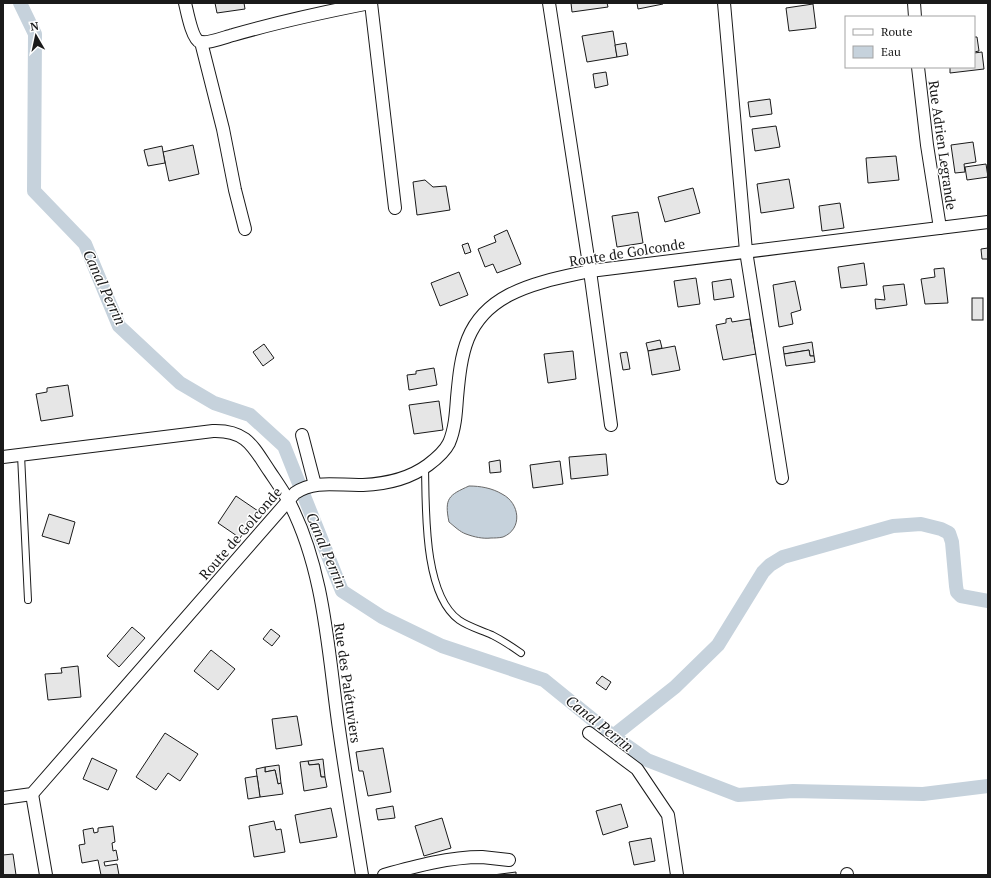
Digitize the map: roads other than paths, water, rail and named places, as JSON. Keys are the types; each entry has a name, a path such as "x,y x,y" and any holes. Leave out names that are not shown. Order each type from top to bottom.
{"street":[{"path":"185,3 195,38 201,42 217,104 235,190 245,229"},
{"path":"201,42 219,39 285,21 370,3 395,208"},
{"path":"549,3 590,271 611,425"},
{"path":"724,3 746,251 782,478"},
{"path":"914,3 915,16"},
{"name":"Rue Adrien Legrande","path":"918,68 926,138 940,228"},
{"name":"Route de Golconde","path":"32,794 288,500 300,490 305,487 315,485 363,485 400,480 416,473 439,455 448,444 456,418 459,374 462,356 468,338 476,324 495,304 521,289 590,271 988,222"},
{"name":"Rue des Palétuviers","path":"3,457 213,431 230,432 245,439 251,445 288,500 308,551 319,593 362,875"},
{"path":"302,435 315,485"},
{"path":"589,733 637,768 668,815 677,875"},
{"path":"3,798 32,794 46,875"},
{"path":"384,875 410,867 446,860 481,857 509,860"}],"lane":[{"path":"21,455 28,600"},
{"path":"425,467 429,548 436,584 441,597 452,614 459,620 506,642 521,653"}],"water":[{"path":"469,486 494,490 508,498 513,503 517,516 514,528 509,533 500,538 478,538 464,533 449,522 447,508 450,498 457,492"}],"waterway":[{"name":"Canal Perrin","path":"20,3 35,34 34,191 85,244 119,326 180,383 214,403 250,415 284,446 342,591 382,617 442,646 544,680 613,736 647,760 738,795 793,791 923,794 988,786"},
{"path":"613,736 675,687 718,645 763,572 770,565 783,557 893,526 921,524 941,529 949,533 952,542 957,592 961,596 988,601"}]}
